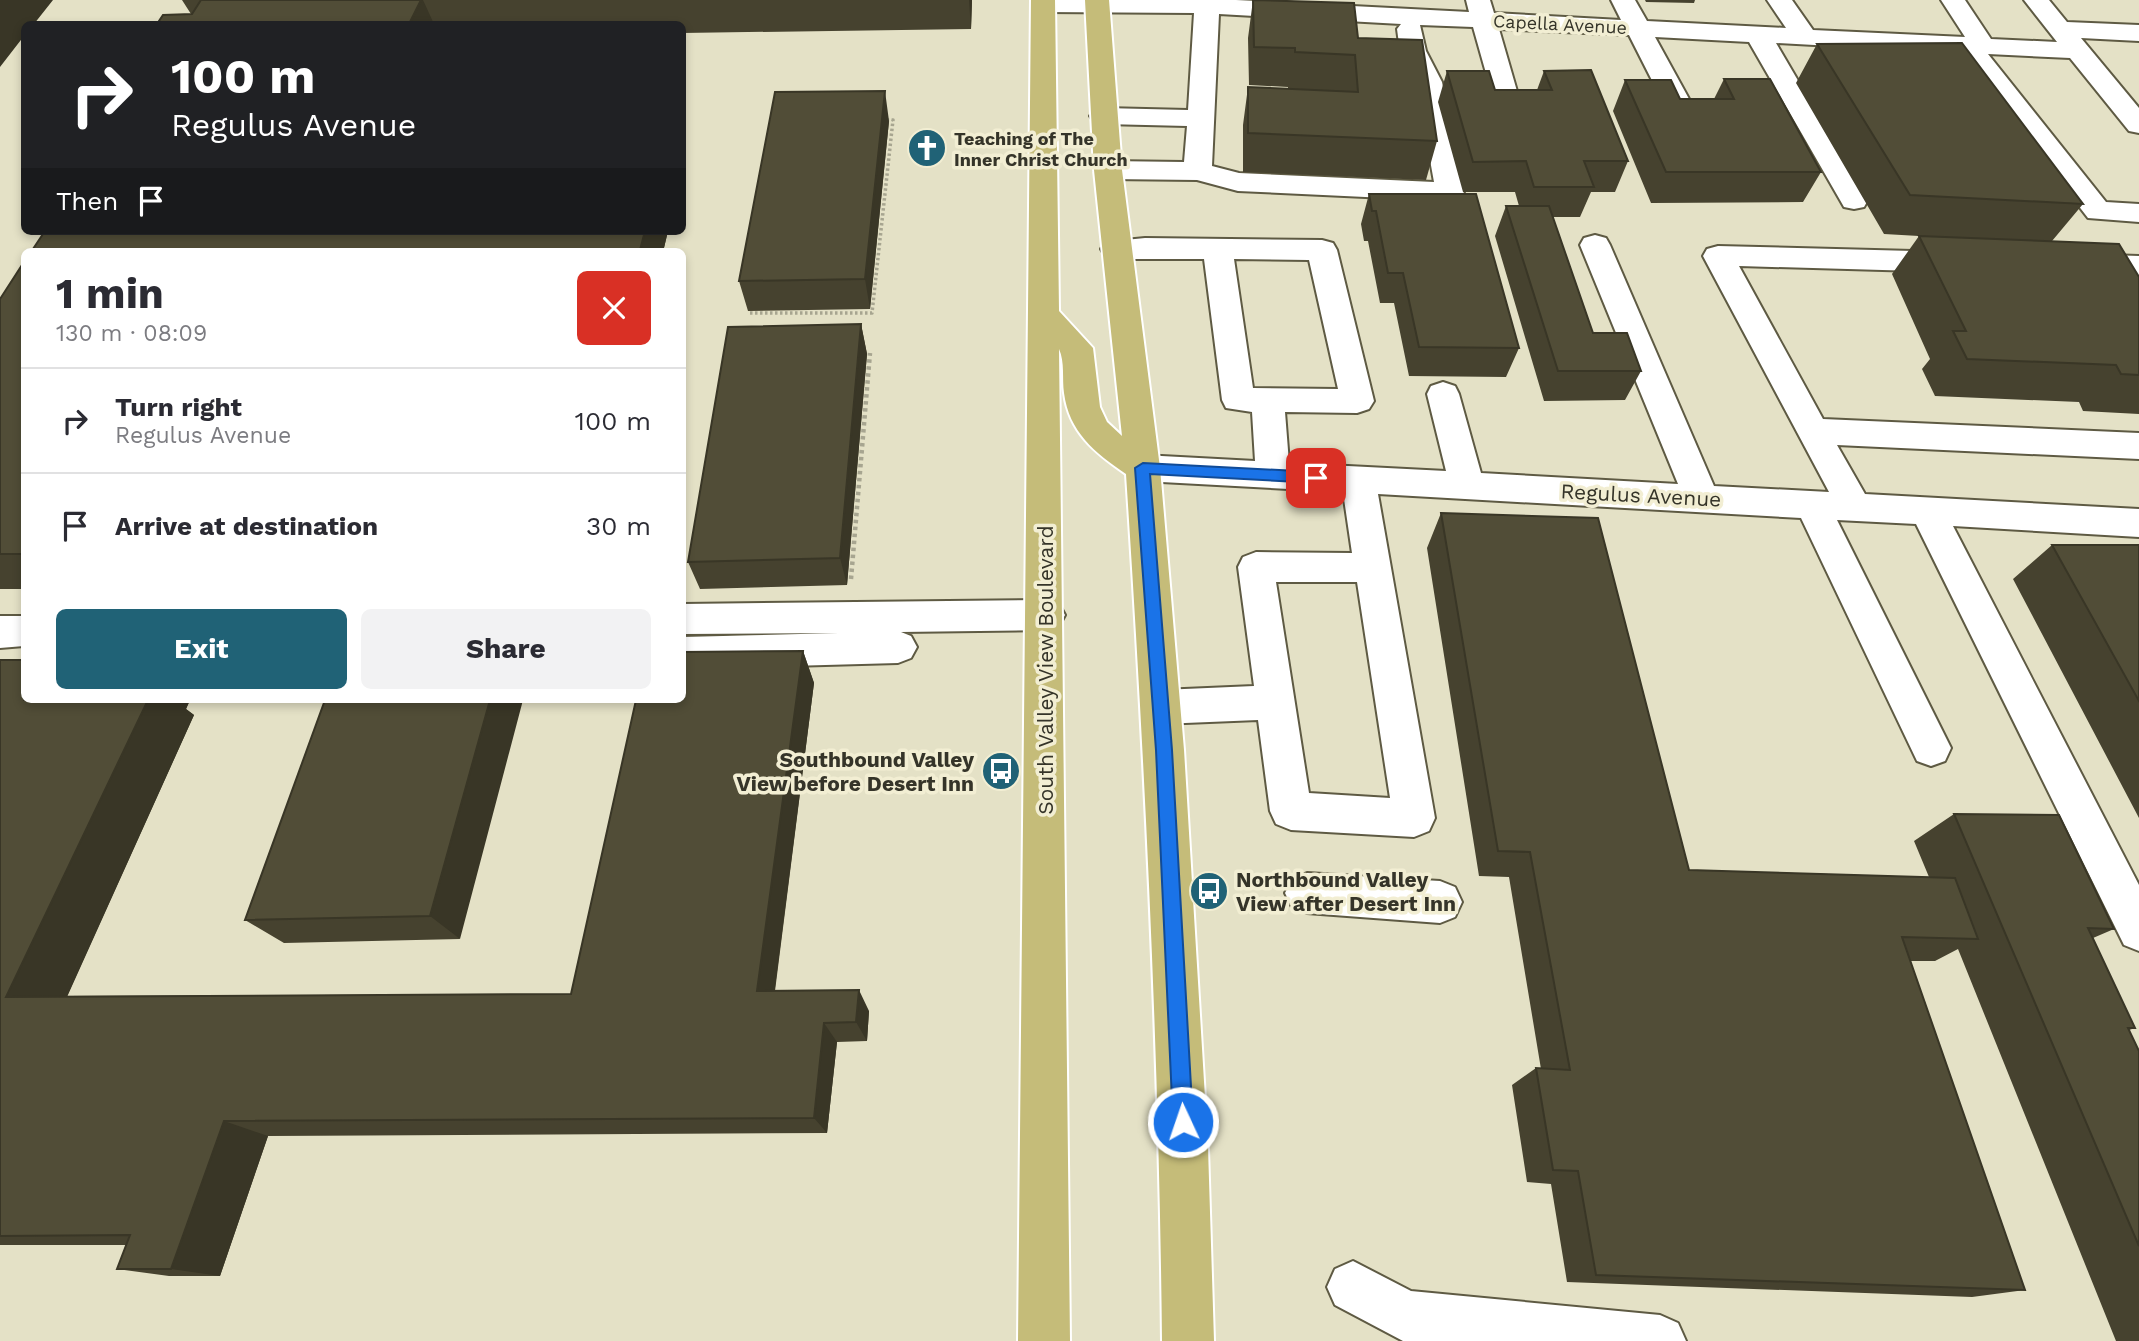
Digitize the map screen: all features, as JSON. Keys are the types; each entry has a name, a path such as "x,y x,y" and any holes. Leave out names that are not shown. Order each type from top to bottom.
{"main road":[{"name":"South Valley View Boulevard","path":"1043,3 1072,63 1104,116 1116,248 1143,468 1161,708 1184,1147 1188,1341"},
{"name":"South Valley View Boulevard","path":"1044,1341 1044,315 1072,63 1097,3"},
{"path":"1044,315 1077,348 1081,411 1093,431 1112,448 1143,468"}],"street":[{"path":"1623,0 1680,108"},
{"path":"1779,0 1805,37"},
{"path":"1953,0 1976,46 2098,211 2139,213"},
{"path":"2036,0 2139,125"},
{"name":"Capella Avenue","path":"1043,3 1278,5 1408,16 1482,10 1637,28 2077,51"},
{"path":"1198,170 1207,6"},
{"path":"1482,10 1508,105"},
{"path":"1108,170 1198,170 1238,182 1450,192 1429,82 1413,51 1408,16"},
{"path":"2059,29 2139,33"},
{"path":"1758,35 1854,200"},
{"path":"1104,116 1201,118"},
{"path":"1595,245 1702,499"},
{"path":"1116,248 1322,250 1357,401 1238,400 1218,249"},
{"path":"1854,507 1718,256 1976,262"},
{"path":"2044,264 2139,266"},
{"path":"1443,394 1467,486"},
{"path":"1268,400 1273,475"},
{"path":"1813,431 2139,446"},
{"name":"Regulus Avenue","path":"1143,468 1927,511 2135,528"},
{"path":"1358,480 1373,568 1414,818 1291,811 1256,567 1373,568"},
{"path":"1812,505 1931,748"},
{"path":"1927,511 2139,930"},
{"path":"686,619 1046,615"},
{"path":"0,632 21,631"},
{"path":"686,653 898,647"},
{"path":"0,662 21,661"},
{"path":"1161,708 1276,702"},
{"path":"1307,893 1440,902"},
{"path":"1353,1287 1405,1316 1660,1341"}],"path":[{"path":"750,313 872,313 893,120 880,121"},
{"path":"851,583 870,353"}],"building":[{"path":"201,0 421,0 410,21 159,21 163,15 192,14"},
{"path":"1253,0 1354,3 1358,38 1422,40 1437,141 1248,133 1248,87 1358,92 1355,55 1295,52 1295,48 1254,47"},
{"path":"1962,43 2083,204 1910,195 1817,44"},
{"path":"1591,70 1628,161 1584,161 1594,187 1534,187 1526,161 1473,162 1447,71 1489,71 1495,90 1552,90 1544,71"},
{"path":"1724,79 1770,79 1821,172 1666,172 1625,80 1671,80 1680,99 1734,99"},
{"path":"885,91 865,279 739,281 775,92"},
{"path":"1369,194 1476,194 1519,348 1419,347 1403,273 1388,273 1376,211 1372,211"},
{"path":"1506,206 1549,206 1593,333 1627,333 1641,371 1558,371"},
{"path":"42,235 644,235 641,248 34,248"},
{"path":"1919,236 2119,244 2139,277 2139,375 2121,374 2116,365 1967,359 1953,331 1966,331"},
{"path":"21,267 21,554 0,554 0,299"},
{"path":"861,324 840,558 688,562 728,327"},
{"path":"1441,513 1598,518 1689,870 1955,878 1978,939 1902,937 2025,1290 1596,1275 1578,1171 1553,1170 1536,1068 1570,1070 1530,852 1498,851"},
{"path":"2052,545 2139,545 2139,701"},
{"path":"803,651 757,991 859,990 856,1022 824,1023 814,1118 224,1121 171,1269 117,1269 130,1235 0,1236 0,660 21,660 21,703 147,703 6,997 571,994 635,703 686,703 686,652"},
{"path":"324,703 489,703 430,916 245,920"},
{"path":"1954,814 2059,815 2114,929 2088,928 2135,1028 2128,1028 2139,1051 2139,1246"}],"place":[{"name":"Teaching of The Inner Christ Church","path":"927,148"},
{"name":"Southbound Valley View before Desert Inn","path":"1001,771"},
{"name":"Northbound Valley View after Desert Inn","path":"1209,891"}],"route":[{"path":"1183,1122 1164,750 1143,468 1316,478"}]}
